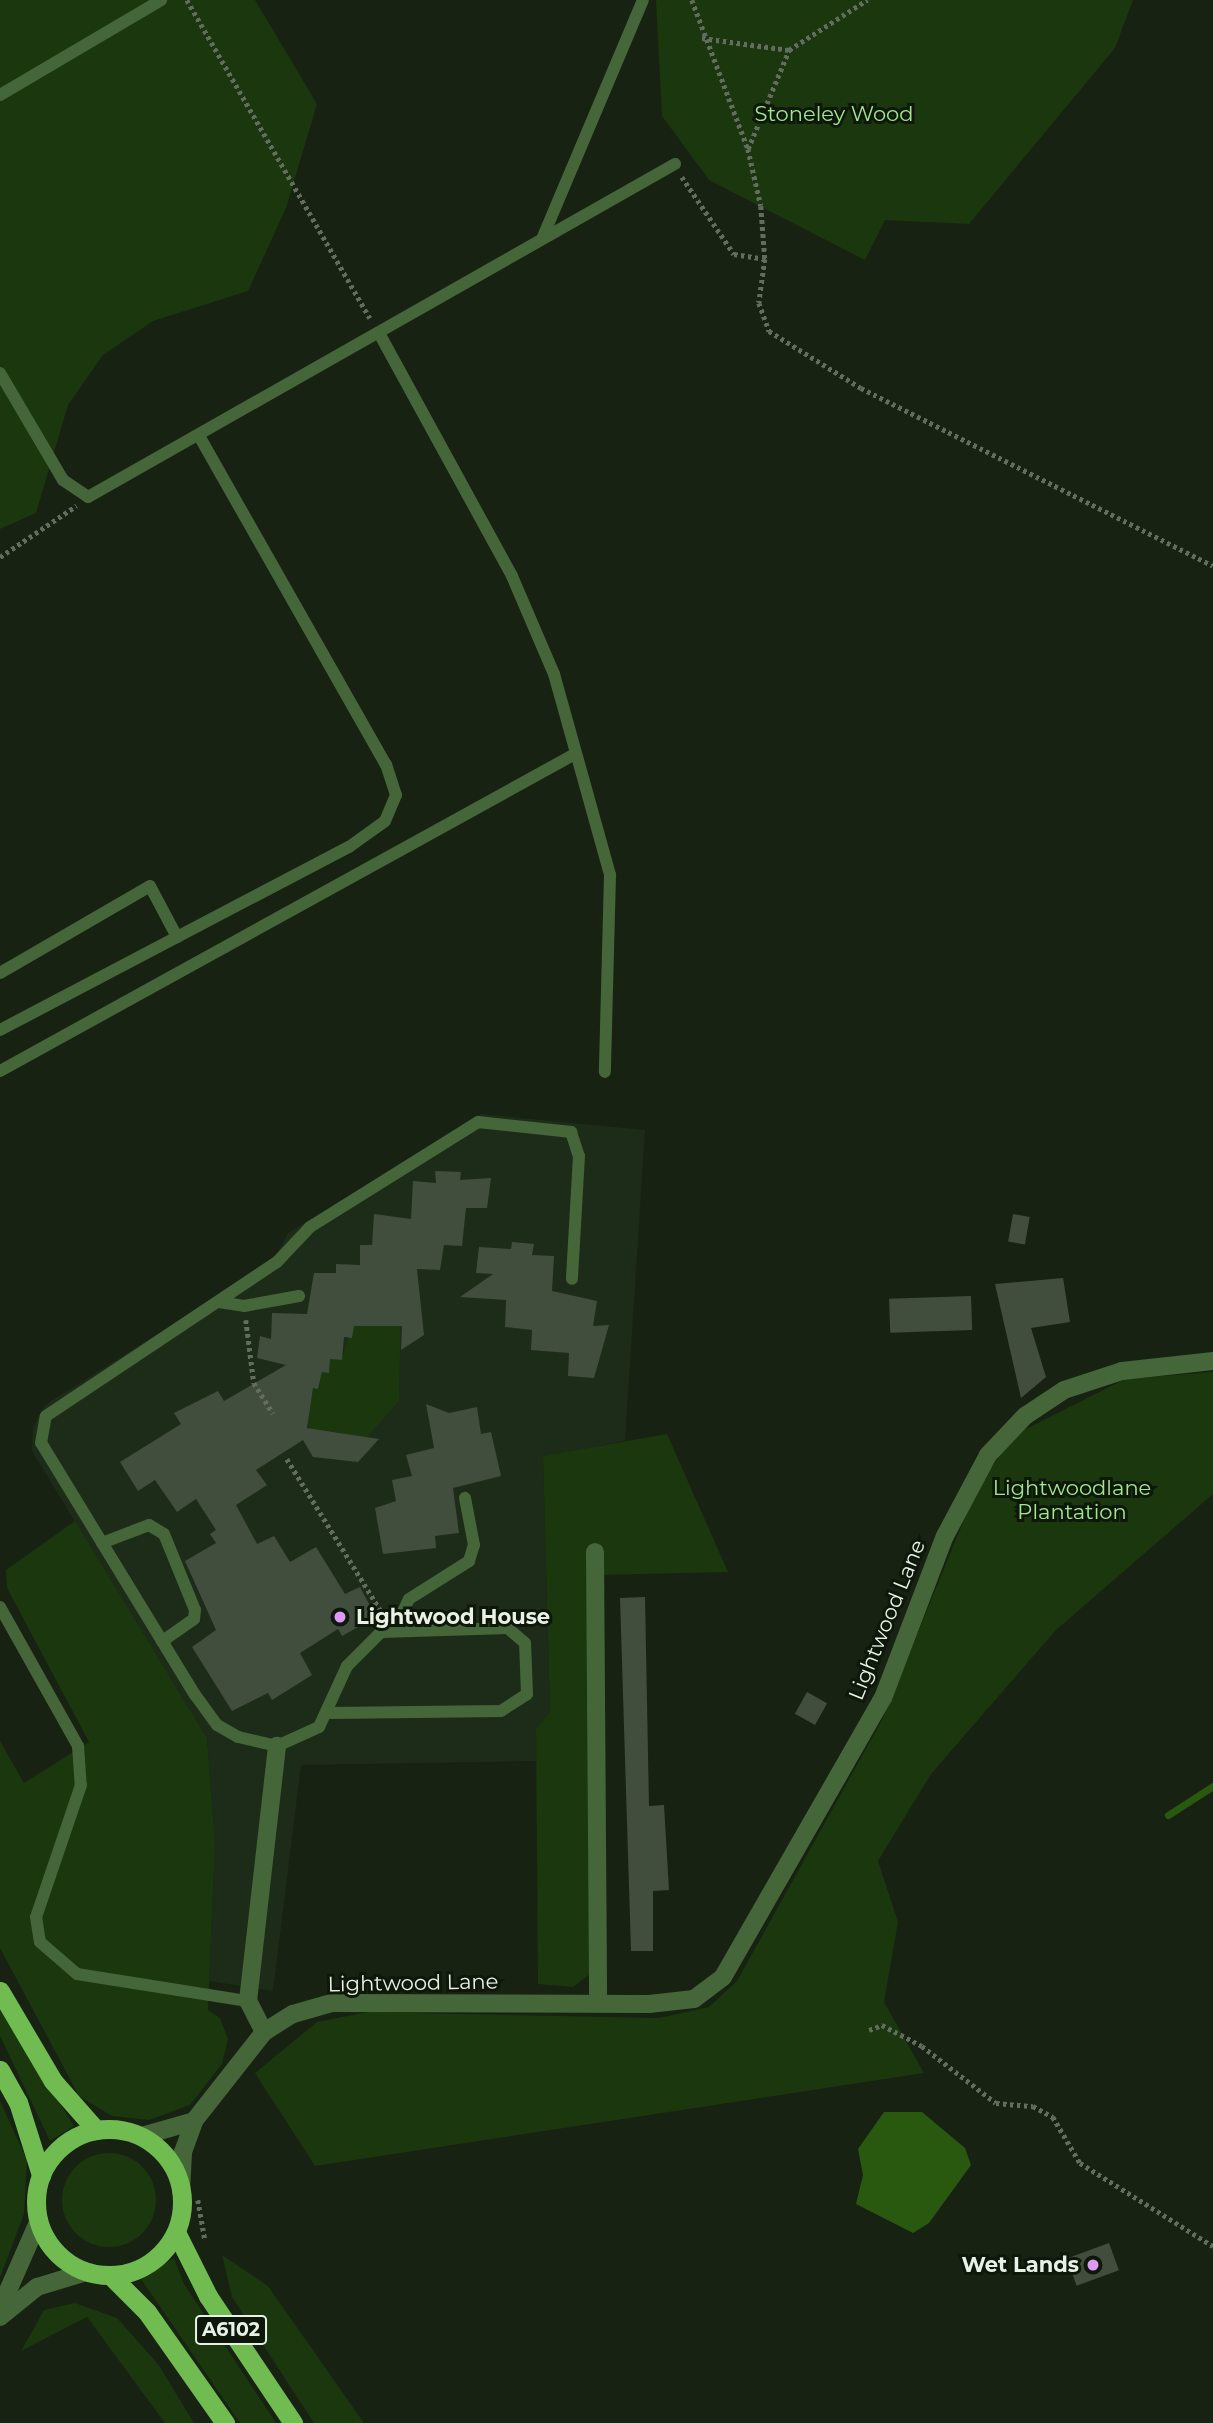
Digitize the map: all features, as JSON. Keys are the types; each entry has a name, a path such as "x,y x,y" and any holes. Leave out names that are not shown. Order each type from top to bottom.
{"highway":[{"path":"0,1991 53,2081 96,2130"},
{"path":"0,2070 18,2102 41,2175 39,2220 59,2256 86,2272 110,2276 149,2263 176,2232 189,2190 174,2169 142,2136 96,2130 62,2145 41,2175"},
{"name":"A6102","path":"176,2232 208,2296 293,2423"},
{"name":"A6102","path":"110,2276 147,2312 225,2423"}],"street":[{"name":"Lightwood Lane","path":"189,2190 183,2152 194,2122 264,2032 331,2003 694,1999 723,1977 883,1698 945,1535 988,1455 1026,1416 1063,1390 1122,1371 1213,1361"},
{"path":"595,1552 598,2002"},
{"path":"264,2032 248,2001 277,1746"},
{"path":"142,2136 194,2122"},
{"path":"0,2309 39,2220"},
{"path":"0,2317 37,2287 86,2272"}],"lane":[{"path":"0,95 161,0"},
{"path":"542,240 643,0"},
{"path":"0,373 63,480 88,497 200,438 675,164"},
{"path":"379,333 512,576 554,674 610,875 605,1072"},
{"path":"0,1030 349,847 385,821 396,795 386,765 200,438"},
{"path":"0,1071 575,754"},
{"path":"0,973 150,886 177,937"},
{"path":"330,1713 500,1711 527,1694 530,1662 521,1633 508,1628 394,1631 364,1643 347,1666 330,1713 319,1727 277,1746 217,1725 162,1641 41,1443 46,1416 277,1262 310,1227 478,1122 571,1132 579,1156 572,1279"},
{"path":"219,1302 244,1306 299,1296"},
{"path":"394,1631 409,1599 469,1561 474,1545 465,1499"},
{"path":"102,1543 149,1525 164,1534 195,1610 194,1619 162,1641"},
{"path":"0,1607 78,1746 81,1786 36,1916 40,1942 87,1977 248,2001"}],"path":[{"path":"187,0 379,333"},
{"path":"692,0 701,38 747,149 765,259 759,303 769,331 861,388 1213,566"},
{"path":"747,149 789,50 867,0"},
{"path":"701,38 789,50"},
{"path":"675,164 734,254 765,259"},
{"path":"0,556 88,497"},
{"path":"244,1306 254,1383 274,1414"},
{"path":"287,1459 394,1631"},
{"path":"869,2030 882,2025 922,2046 996,2103 1034,2106 1053,2117 1080,2163 1213,2246"},
{"path":"189,2190 207,2246"}],"shaded area":[{"name":"Lightwood House","path":"481,1114 645,1130 625,1441 543,1457 550,1712 536,1730 537,1761 301,1765 273,1991 209,1981 215,1844 207,1738 32,1451 33,1427 45,1405 274,1260 288,1233"},
{"path":"884,2112 922,2112 965,2148 971,2165 929,2223 913,2233 856,2204 863,2175 858,2149"}],"green space":[{"path":"0,0 255,0 317,104 286,208 248,291 153,321 103,355 68,405 36,513 0,529"},
{"name":"Stoneley Wood","path":"656,0 1133,0 1115,48 969,224 885,220 865,260 709,180 662,116"},
{"path":"401,1297 399,1401 355,1451 347,1434 323,1430 323,1445 307,1424 313,1388 319,1389 322,1372 329,1373 330,1359 342,1359 357,1310 368,1312 367,1326 398,1326"},
{"name":"Lightwoodlane Plantation","path":"1213,1372 1213,1494 1056,1630 931,1774 878,1861 898,1922 884,2002 924,2073 315,2166 255,2073 317,2022 368,2012 659,2018 709,2007 737,1981 883,1718 977,1488 1014,1435 1125,1379"},
{"path":"667,1434 728,1572 599,1575 590,1974 573,1987 538,1984 536,1729 550,1712 543,1456"},
{"path":"75,1521 207,1738 215,1844 208,2010 220,2018 228,2039 222,2064 190,2105 149,2120 112,2116 79,2096 0,1948 0,1741 24,1783 89,1742 7,1588 6,1570"},
{"path":"0,2007 74,2126 50,2141 0,2036"},
{"path":"0,2101 27,2160 24,2214 0,2278"},
{"path":"109,2153 127,2157 142,2167 152,2182 156,2200 152,2218 142,2233 127,2243 109,2247 91,2243 76,2233 66,2218 62,2200 66,2182 76,2167 91,2157"},
{"path":"222,2255 268,2286 364,2423 314,2423 232,2297"},
{"path":"174,2258 184,2284 276,2423 240,2423 141,2279"},
{"path":"75,2303 117,2318 158,2364 194,2423 165,2423 87,2317 21,2351 44,2310"}],"building":[{"path":"435,1171 461,1172 460,1180 491,1178 487,1208 466,1208 462,1246 444,1245 440,1270 417,1269 424,1335 401,1350 402,1326 354,1326 352,1338 344,1337 342,1360 330,1359 329,1373 322,1372 318,1389 313,1388 307,1428 379,1439 358,1462 313,1457 303,1440 256,1470 267,1485 236,1505 257,1544 274,1536 290,1562 316,1547 345,1594 360,1587 376,1617 342,1636 338,1629 300,1653 312,1675 272,1700 268,1693 232,1711 192,1647 216,1630 185,1561 216,1543 210,1534 216,1530 196,1499 177,1512 155,1480 138,1491 120,1462 181,1424 174,1413 218,1391 224,1401 286,1365 257,1358 260,1336 271,1339 272,1313 307,1314 314,1273 336,1273 336,1264 360,1265 360,1245 372,1245 374,1214 411,1219 413,1181 436,1183"},
{"path":"1013,1214 1030,1217 1025,1245 1008,1242"},
{"path":"512,1242 534,1244 532,1255 554,1256 552,1291 597,1301 593,1326 609,1325 594,1378 568,1376 569,1353 531,1350 532,1330 505,1327 506,1300 460,1297 493,1274 476,1273 479,1247 511,1249"},
{"path":"1063,1278 1070,1322 1031,1328 1046,1377 1021,1398 995,1284"},
{"path":"971,1296 972,1330 890,1333 889,1299"},
{"path":"426,1404 449,1413 477,1407 481,1434 491,1432 501,1476 453,1488 459,1533 435,1536 436,1548 383,1554 375,1508 396,1501 392,1480 412,1476 406,1455 434,1448"},
{"path":"645,1597 649,1806 664,1805 669,1890 653,1891 653,1951 631,1951 620,1598"},
{"path":"807,1692 827,1703 815,1725 795,1714"},
{"name":"Wet Lands","path":"1109,2243 1119,2270 1077,2286 1067,2258"}],"waterway":[{"path":"1168,1815 1213,1786"}],"place":[{"name":"Lightwood House","path":"340,1617"},
{"name":"Wet Lands","path":"1093,2265"}]}
